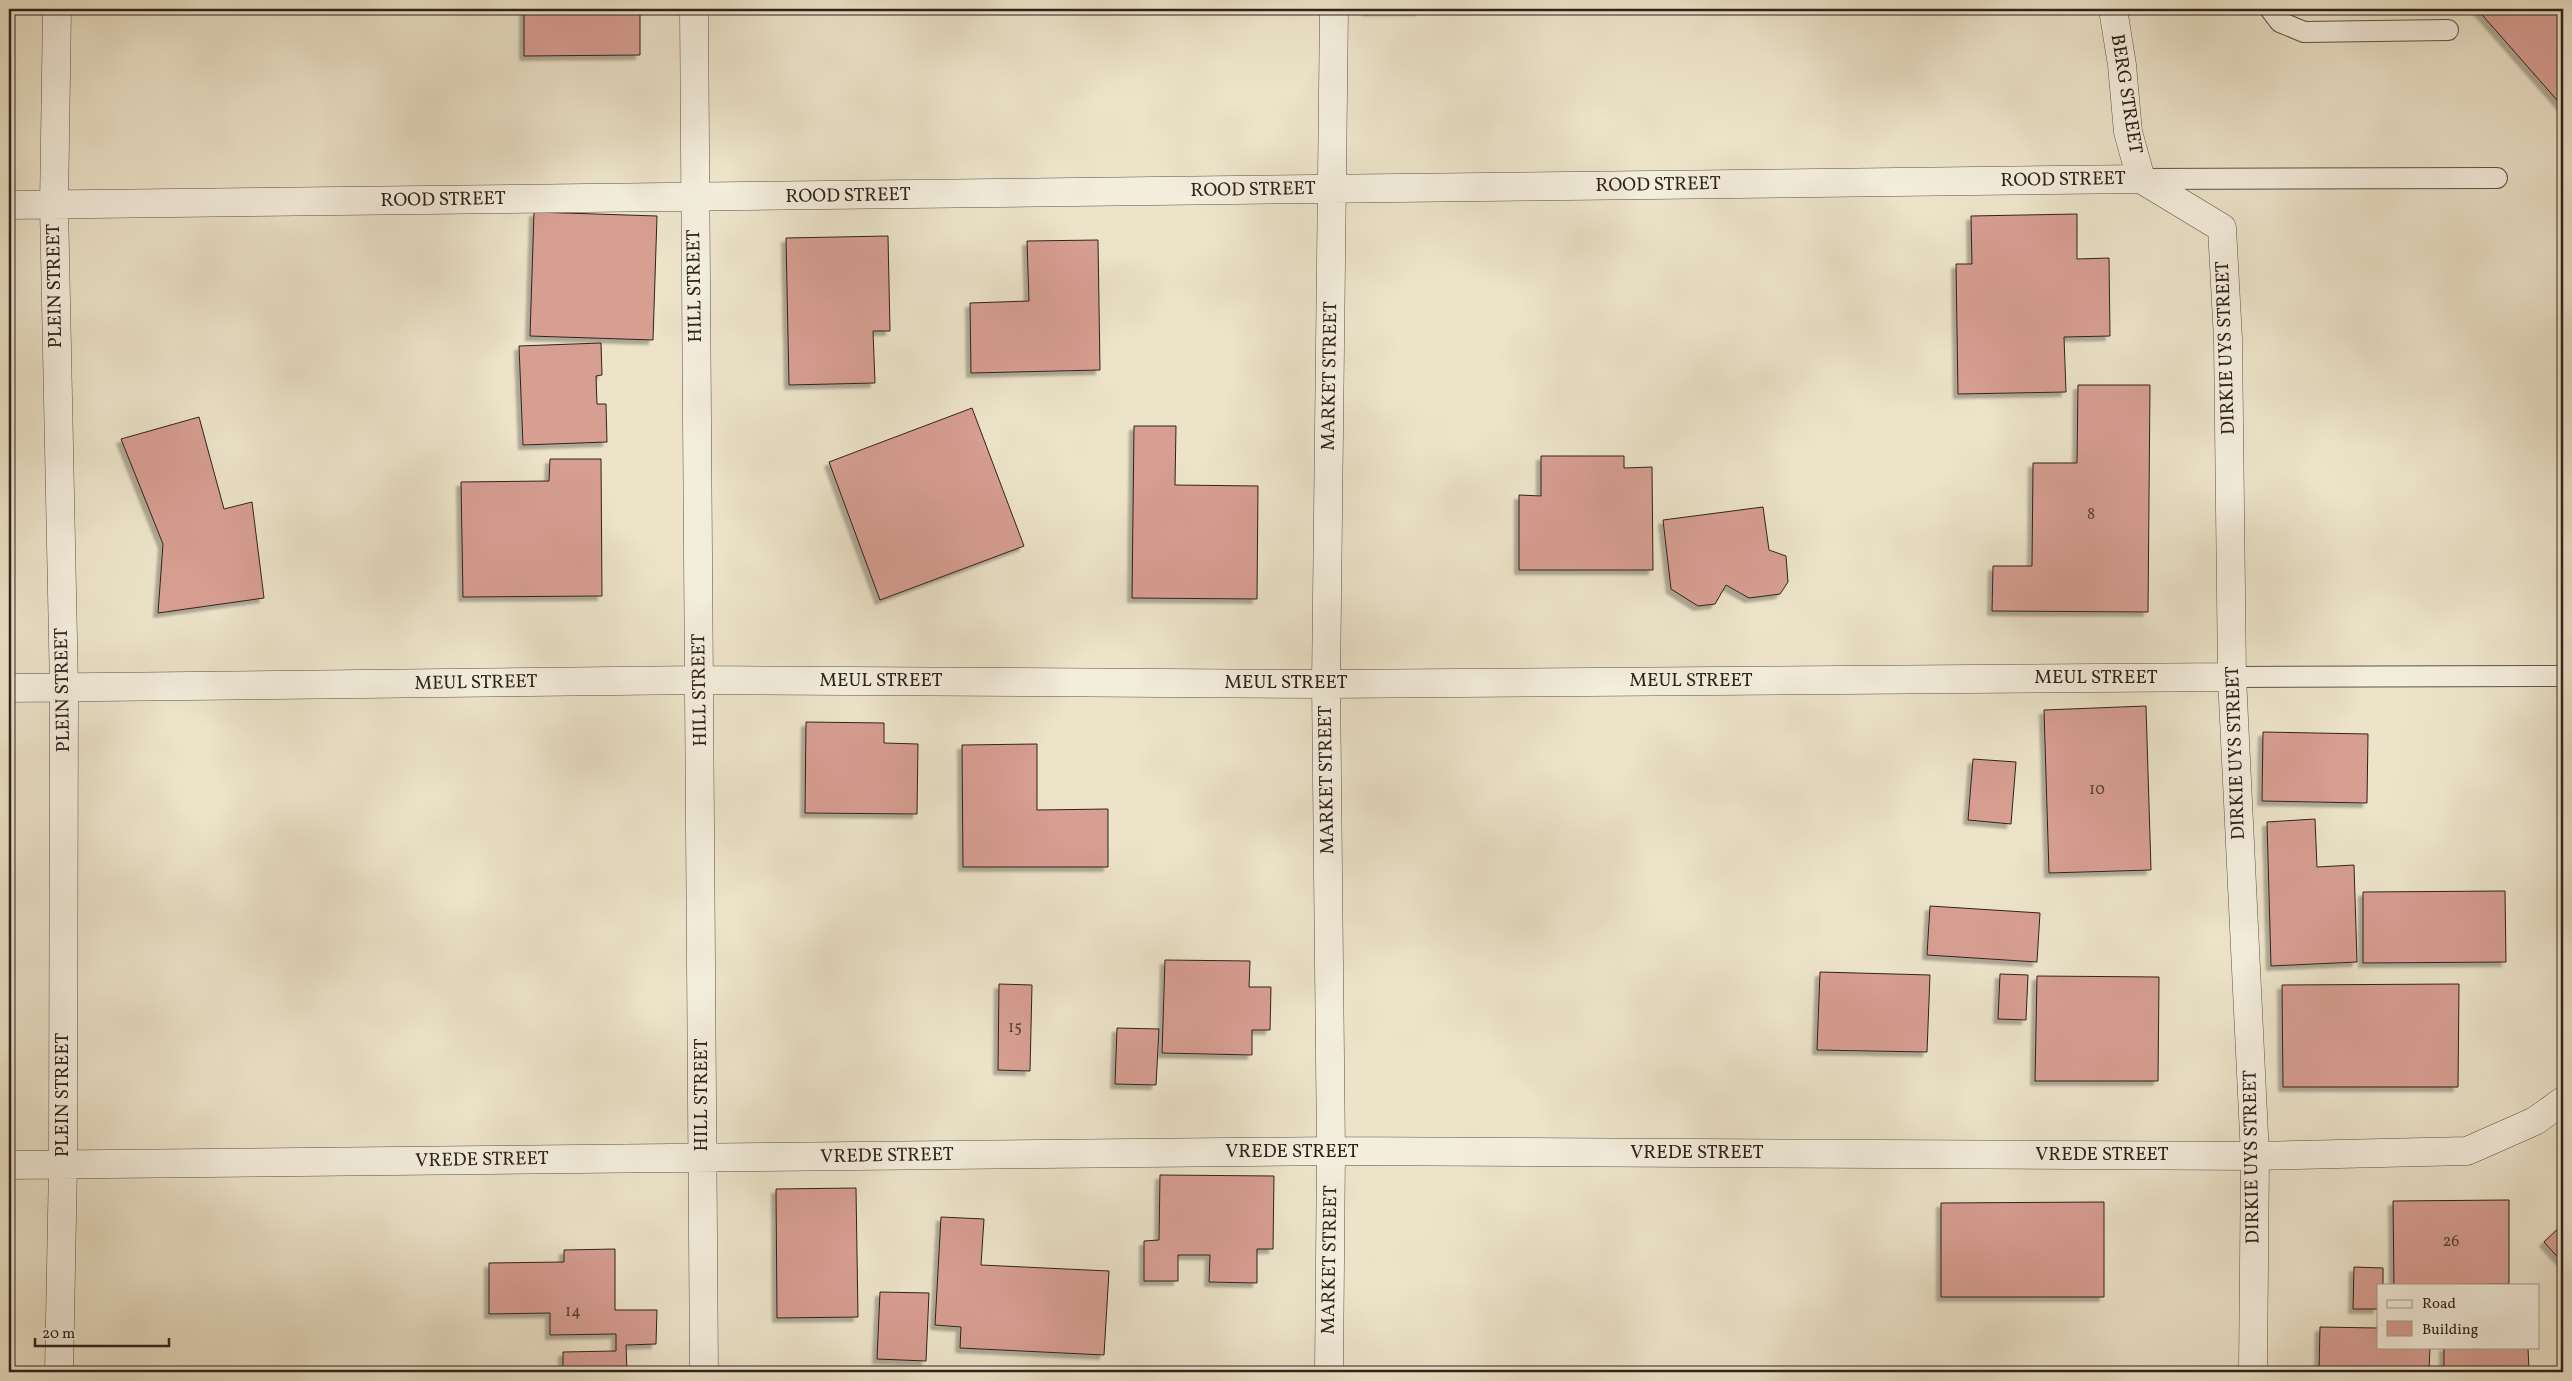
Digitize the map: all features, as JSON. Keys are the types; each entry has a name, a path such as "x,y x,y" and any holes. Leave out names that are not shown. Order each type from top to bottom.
{"street":[{"name":"PLEIN STREET","path":"57,9 54,205 64,688 64,1165 59,1372"},
{"name":"HILL STREET","path":"694,9 704,1372"},
{"name":"MARKET STREET","path":"1329,1372 1331,1151 1326,684 1334,9"},
{"name":"BERG STREET","path":"2113,9 2122,65 2128,132 2141,179"},
{"name":"ROOD STREET","path":"9,205 2141,179"},
{"name":"DIRKIE UYS STREET","path":"2141,179 2222,228 2228,339 2232,677 2255,1156 2253,1372"},
{"name":"MEUL STREET","path":"9,688 700,680 1326,684 2232,677"},
{"name":"VREDE STREET","path":"9,1165 1331,1151 2255,1156 2467,1151 2535,1121 2563,1101"}],"lane":[{"path":"2270,9 2280,22 2304,32 2448,30"},
{"name":"ROOD STREET","path":"2141,179 2497,178"},
{"name":"MEUL STREET","path":"2232,677 2563,676"}],"building":[{"path":"524,9 640,9 640,55 524,56"},
{"path":"1367,9 1420,9 1420,11 1367,11"},
{"path":"2477,9 2563,9 2563,107"},
{"path":"534,212 657,216 653,340 530,336"},
{"path":"2077,214 2077,259 2109,258 2110,336 2064,337 2066,392 1958,394 1956,264 1972,264 1971,216"},
{"path":"888,236 890,331 873,331 875,383 789,385 786,238"},
{"path":"1098,240 1100,370 971,373 970,303 1029,301 1027,241"},
{"path":"601,343 602,375 596,376 597,404 606,404 607,442 523,445 519,346"},
{"path":"2078,385 2150,385 2148,612 1992,611 1993,566 2032,566 2033,463 2077,463"},
{"path":"972,408 1024,546 880,600 829,462"},
{"path":"199,417 224,509 252,502 264,598 158,613 163,544 121,439"},
{"path":"1134,426 1176,426 1175,485 1258,486 1257,599 1132,598"},
{"path":"1541,456 1624,456 1624,468 1652,467 1653,570 1519,570 1519,495 1541,496"},
{"path":"550,459 601,459 602,596 463,597 461,482 549,481"},
{"path":"1763,507 1769,550 1786,556 1788,582 1780,594 1749,598 1726,585 1715,604 1698,606 1671,589 1663,520"},
{"path":"2146,706 2151,870 2049,873 2044,710"},
{"path":"806,722 884,723 884,743 918,744 917,814 805,813"},
{"path":"2263,732 2368,734 2367,803 2262,801"},
{"path":"1037,744 1037,810 1108,809 1108,867 963,867 962,745"},
{"path":"1973,759 2016,762 2011,824 1968,820"},
{"path":"2315,819 2317,867 2354,865 2357,962 2271,966 2267,822"},
{"path":"2505,891 2506,962 2363,963 2363,892"},
{"path":"1930,906 2040,913 2037,962 1927,955"},
{"path":"1165,960 1250,961 1249,987 1271,987 1270,1030 1252,1030 1252,1055 1162,1053"},
{"path":"1820,972 1930,975 1927,1052 1817,1050"},
{"path":"2000,974 2028,975 2026,1020 1998,1019"},
{"path":"2037,976 2159,977 2158,1081 2035,1081"},
{"path":"999,984 1032,985 1030,1071 998,1070"},
{"path":"2459,984 2458,1087 2283,1087 2282,985"},
{"path":"1117,1028 1159,1029 1156,1085 1115,1084"},
{"path":"1160,1175 1274,1176 1273,1249 1257,1249 1257,1283 1209,1282 1210,1255 1178,1255 1178,1281 1144,1281 1144,1241 1159,1240"},
{"path":"856,1188 858,1317 777,1318 776,1189"},
{"path":"2509,1200 2509,1284 2394,1284 2393,1201"},
{"path":"2104,1202 2104,1297 1941,1297 1941,1203"},
{"path":"941,1217 984,1219 981,1265 1109,1271 1104,1355 960,1348 961,1327 935,1325"},
{"path":"2563,1224 2563,1263 2544,1242"},
{"path":"615,1249 615,1310 657,1310 656,1344 626,1345 627,1372 563,1372 563,1352 616,1351 616,1334 550,1335 550,1313 489,1314 489,1263 564,1262 564,1250"},
{"path":"2354,1267 2383,1268 2383,1284 2377,1284 2377,1309 2353,1309"},
{"path":"880,1292 929,1293 926,1361 877,1359"},
{"path":"2320,1327 2377,1328 2377,1348 2430,1348 2429,1372 2319,1372"},
{"path":"2444,1348 2528,1348 2529,1372 2444,1372"}]}
